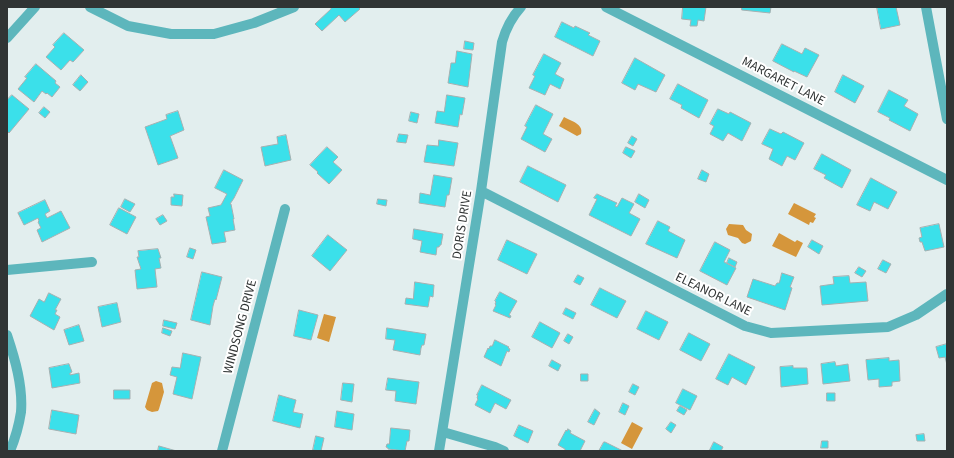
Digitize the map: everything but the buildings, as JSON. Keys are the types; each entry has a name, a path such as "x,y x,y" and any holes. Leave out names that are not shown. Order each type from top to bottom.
{"street":[{"path":"7,38 35,7"},
{"path":"90,7 128,26 171,34 214,34 254,23 294,7"},
{"name":"DORIS DRIVE","path":"440,451 481,191 502,42 506,28 513,16 521,7"},
{"name":"MARGARET LANE","path":"606,7 947,180"},
{"path":"926,7 947,119"},
{"name":"ELEANOR LANE","path":"481,191 745,326 771,333 888,327 916,315 947,294"},
{"name":"WINDSONG DRIVE","path":"222,451 285,209"},
{"path":"7,270 92,262"},
{"path":"7,335 20,385 21,412 10,451"},
{"path":"443,432 504,451"}],"shaded area":[{"path":"564,117 579,125 581,128 581,134 577,136 559,126"},
{"path":"794,203 816,214 814,217 816,218 813,223 810,222 809,225 788,214"},
{"path":"729,224 743,225 746,230 752,234 751,241 745,244 738,238 728,235 726,229"},
{"path":"779,233 795,242 797,240 803,243 796,257 772,246"},
{"path":"324,314 336,317 329,342 317,338"},
{"path":"156,381 162,383 164,392 158,411 152,412 147,410 145,407 152,383"},
{"path":"632,422 643,428 632,449 621,443"}]}
